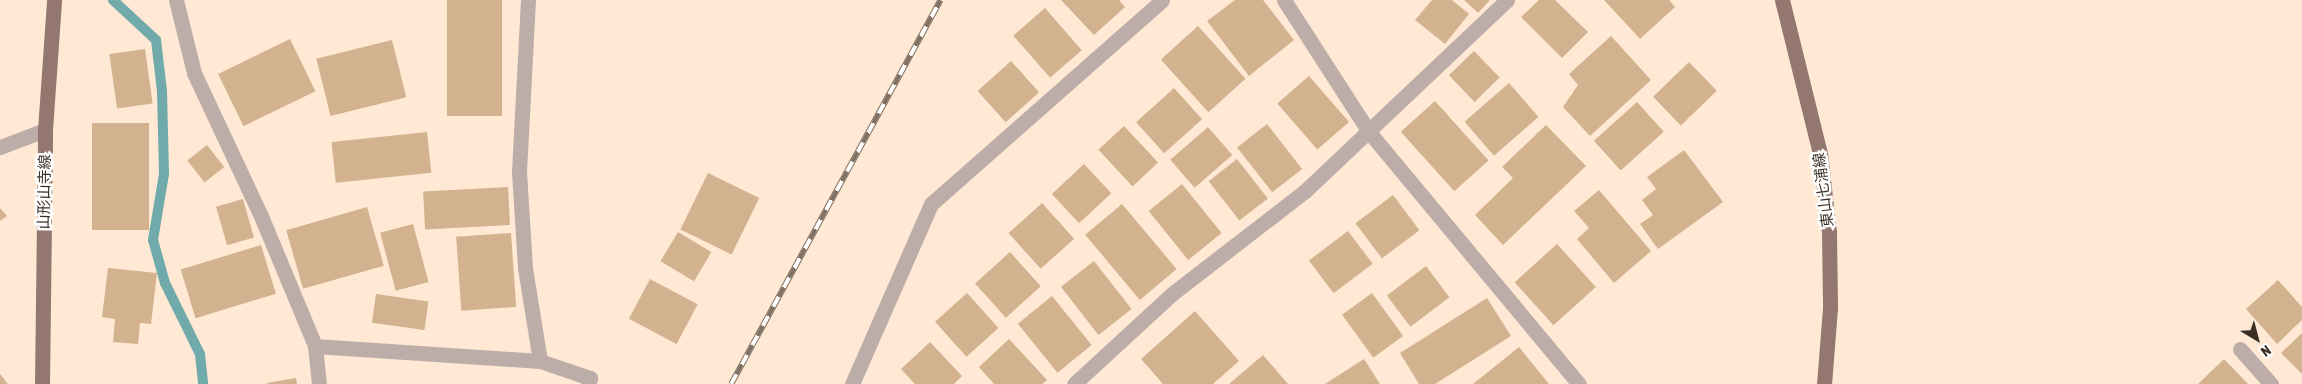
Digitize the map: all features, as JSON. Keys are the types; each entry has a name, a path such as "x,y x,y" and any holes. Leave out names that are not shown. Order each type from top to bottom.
{"main road":[{"name":"山形山寺線","path":"42,384 45,130 54,0"},
{"name":"東山七浦線","path":"1782,0 1820,154 1829,232 1830,308 1824,384"}],"street":[{"path":"176,0 194,73 261,216 315,346 319,384"},
{"path":"528,0 519,172 525,268 540,361"},
{"path":"852,384 931,204 1162,0"},
{"path":"1284,0 1369,132 1576,383"},
{"path":"1074,384 1173,293 1305,191 1507,0"},
{"path":"0,147 45,130"},
{"path":"315,346 540,361 589,381"},
{"path":"2240,349 2271,384"}],"building":[{"path":"447,0 502,0 502,116 447,116"},
{"path":"1061,0 1119,0 1125,7 1094,35"},
{"path":"1235,0 1263,0 1294,40 1249,76 1207,21"},
{"path":"1432,0 1452,0 1469,14 1445,44 1415,20"},
{"path":"1464,0 1490,0 1478,13"},
{"path":"1539,0 1555,0 1588,32 1562,58 1521,17"},
{"path":"1604,0 1669,0 1675,7 1640,39"},
{"path":"1045,8 1082,50 1050,78 1013,36"},
{"path":"1198,26 1246,79 1208,112 1161,59"},
{"path":"1611,36 1651,80 1590,136 1563,107 1578,85 1569,74"},
{"path":"290,39 315,91 244,126 218,74"},
{"path":"392,40 406,97 331,116 316,59"},
{"path":"145,49 153,103 117,108 109,54"},
{"path":"1474,51 1500,78 1475,102 1449,75"},
{"path":"1011,61 1039,92 1006,122 978,91"},
{"path":"1689,62 1717,91 1681,126 1653,97"},
{"path":"1309,76 1349,122 1317,150 1277,104"},
{"path":"1509,83 1539,117 1494,156 1464,122"},
{"path":"1174,88 1202,119 1164,153 1136,122"},
{"path":"1435,101 1489,160 1454,191 1401,132"},
{"path":"1637,102 1664,132 1621,171 1594,141"},
{"path":"92,123 149,123 149,230 92,230"},
{"path":"1267,124 1302,169 1272,192 1237,147"},
{"path":"1546,125 1586,166 1503,245 1475,215 1513,178 1502,167"},
{"path":"1124,126 1158,163 1133,186 1098,150"},
{"path":"1208,127 1232,155 1195,188 1170,160"},
{"path":"427,132 431,173 336,183 332,142"},
{"path":"207,145 224,167 205,182 187,160"},
{"path":"1684,150 1723,202 1658,249 1640,224 1653,215 1642,200 1656,189 1647,177"},
{"path":"1237,159 1268,198 1239,221 1209,181"},
{"path":"1084,164 1111,193 1079,223 1052,194"},
{"path":"708,173 759,198 732,255 680,230"},
{"path":"1182,184 1222,233 1188,260 1149,211"},
{"path":"508,187 510,225 425,229 423,191"},
{"path":"1599,190 1651,251 1614,283 1577,239 1589,228 1574,211"},
{"path":"1393,195 1419,230 1382,258 1355,223"},
{"path":"243,199 254,237 227,245 216,207"},
{"path":"1042,203 1074,239 1041,269 1009,233"},
{"path":"1122,204 1177,269 1140,300 1085,235"},
{"path":"367,207 384,266 303,289 286,230"},
{"path":"0,208 7,216 0,221"},
{"path":"413,224 429,282 396,291 380,233"},
{"path":"1348,231 1373,264 1334,293 1309,260"},
{"path":"678,232 711,252 694,281 660,261"},
{"path":"511,233 516,307 461,311 456,237"},
{"path":"1557,244 1596,287 1553,325 1515,282"},
{"path":"261,245 276,294 196,318 181,270"},
{"path":"1010,252 1041,286 1006,318 975,283"},
{"path":"1094,261 1132,309 1098,335 1061,287"},
{"path":"1426,266 1449,297 1410,327 1387,295"},
{"path":"108,268 157,273 151,324 140,323 138,344 113,342 115,319 102,317"},
{"path":"650,279 698,304 677,344 629,319"},
{"path":"2278,280 2302,307 2302,320 2277,344 2246,309"},
{"path":"967,293 998,328 966,357 935,322"},
{"path":"1372,293 1403,336 1373,358 1342,315"},
{"path":"376,294 428,301 424,330 372,323"},
{"path":"1052,296 1092,345 1057,373 1018,324"},
{"path":"1487,298 1511,336 1435,384 1419,384 1400,353"},
{"path":"1195,311 1239,361 1213,384 1163,384 1141,359"},
{"path":"2302,333 2302,374 2281,353"},
{"path":"1009,339 1047,380 1042,384 994,384 979,367"},
{"path":"930,342 962,376 954,384 915,384 901,369"},
{"path":"1519,347 1549,384 1473,384"},
{"path":"1263,355 1288,384 1229,384"},
{"path":"1364,359 1380,384 1325,384"},
{"path":"2224,359 2248,384 2198,384"},
{"path":"0,374 8,384 0,384"},
{"path":"296,378 297,384 267,384 267,383"}],"waterway":[{"path":"113,0 156,40 162,91 164,174 153,240 165,283 200,354 203,384"}],"railway":[{"path":"731,384 940,0"}]}
